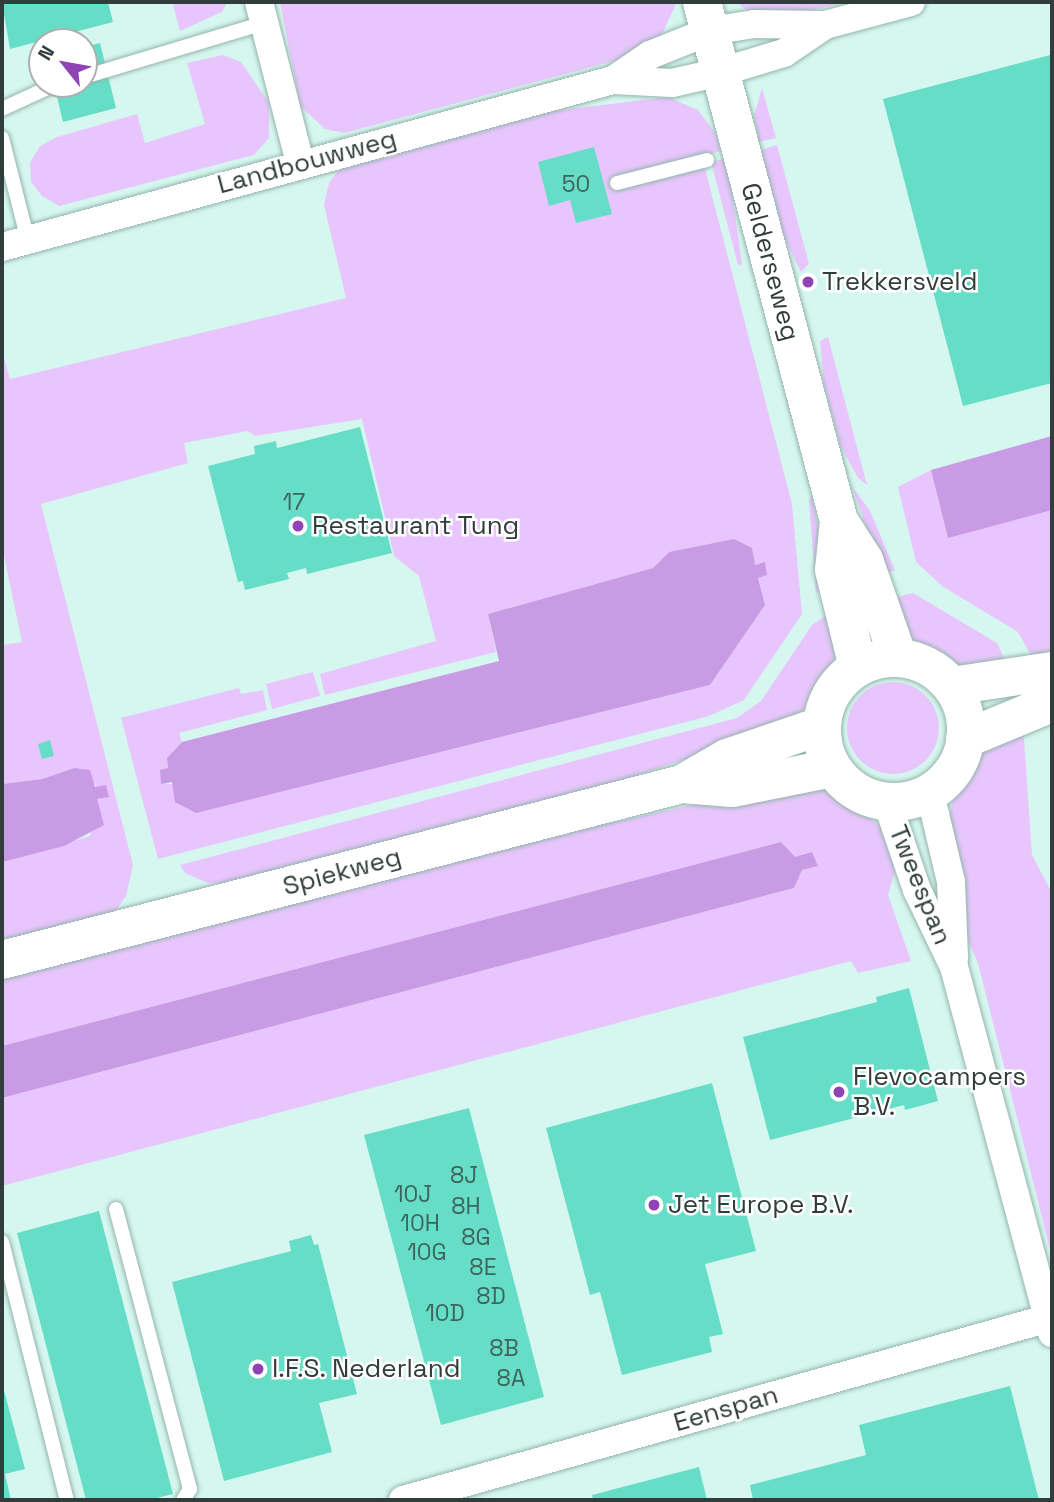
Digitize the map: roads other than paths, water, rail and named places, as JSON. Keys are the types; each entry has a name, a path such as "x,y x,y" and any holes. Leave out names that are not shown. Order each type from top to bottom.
{"main road":[{"name":"Gelderseweg","path":"706,17 839,521 864,561 898,657"},
{"name":"Gelderseweg","path":"839,521 834,570 858,667"},
{"path":"898,657 919,662 952,687 964,712 965,739 953,770 930,793 887,802 856,791 832,768 821,726 826,703 839,682 858,667 898,657"},
{"path":"952,687 1052,671"},
{"path":"965,739 1052,703"},
{"name":"Spiekweg","path":"2,960 682,784 727,758 821,726"},
{"name":"Spiekweg","path":"682,784 732,788 832,768"}],"street":[{"path":"825,24 911,2"},
{"path":"262,13 300,163"},
{"name":"Landbouwweg","path":"613,80 706,17 754,24 825,24"},
{"name":"Landbouwweg","path":"15,244 300,163 613,80 672,83 721,72 784,53 825,24"},
{"name":"Tweespan","path":"930,793 951,882 954,967"},
{"name":"Tweespan","path":"887,802 917,890 954,967 1050,1326"},
{"name":"Eenspan","path":"403,1500 1050,1326"}],"lane":[{"path":"98,72 262,13"},
{"path":"2,109 28,97"},
{"path":"2,138 15,244"},
{"path":"617,183 707,160"},
{"path":"116,1209 190,1489 183,1500"},
{"path":"2,1242 67,1500"}],"place":[{"name":"Trekkersveld","path":"808,282"},
{"name":"Restaurant Tung","path":"298,526"},
{"name":"Flevocampers B.V.","path":"839,1092"},
{"name":"Jet Europe B.V.","path":"654,1205"},
{"name":"I.F.S. Nederland","path":"258,1369"}]}
